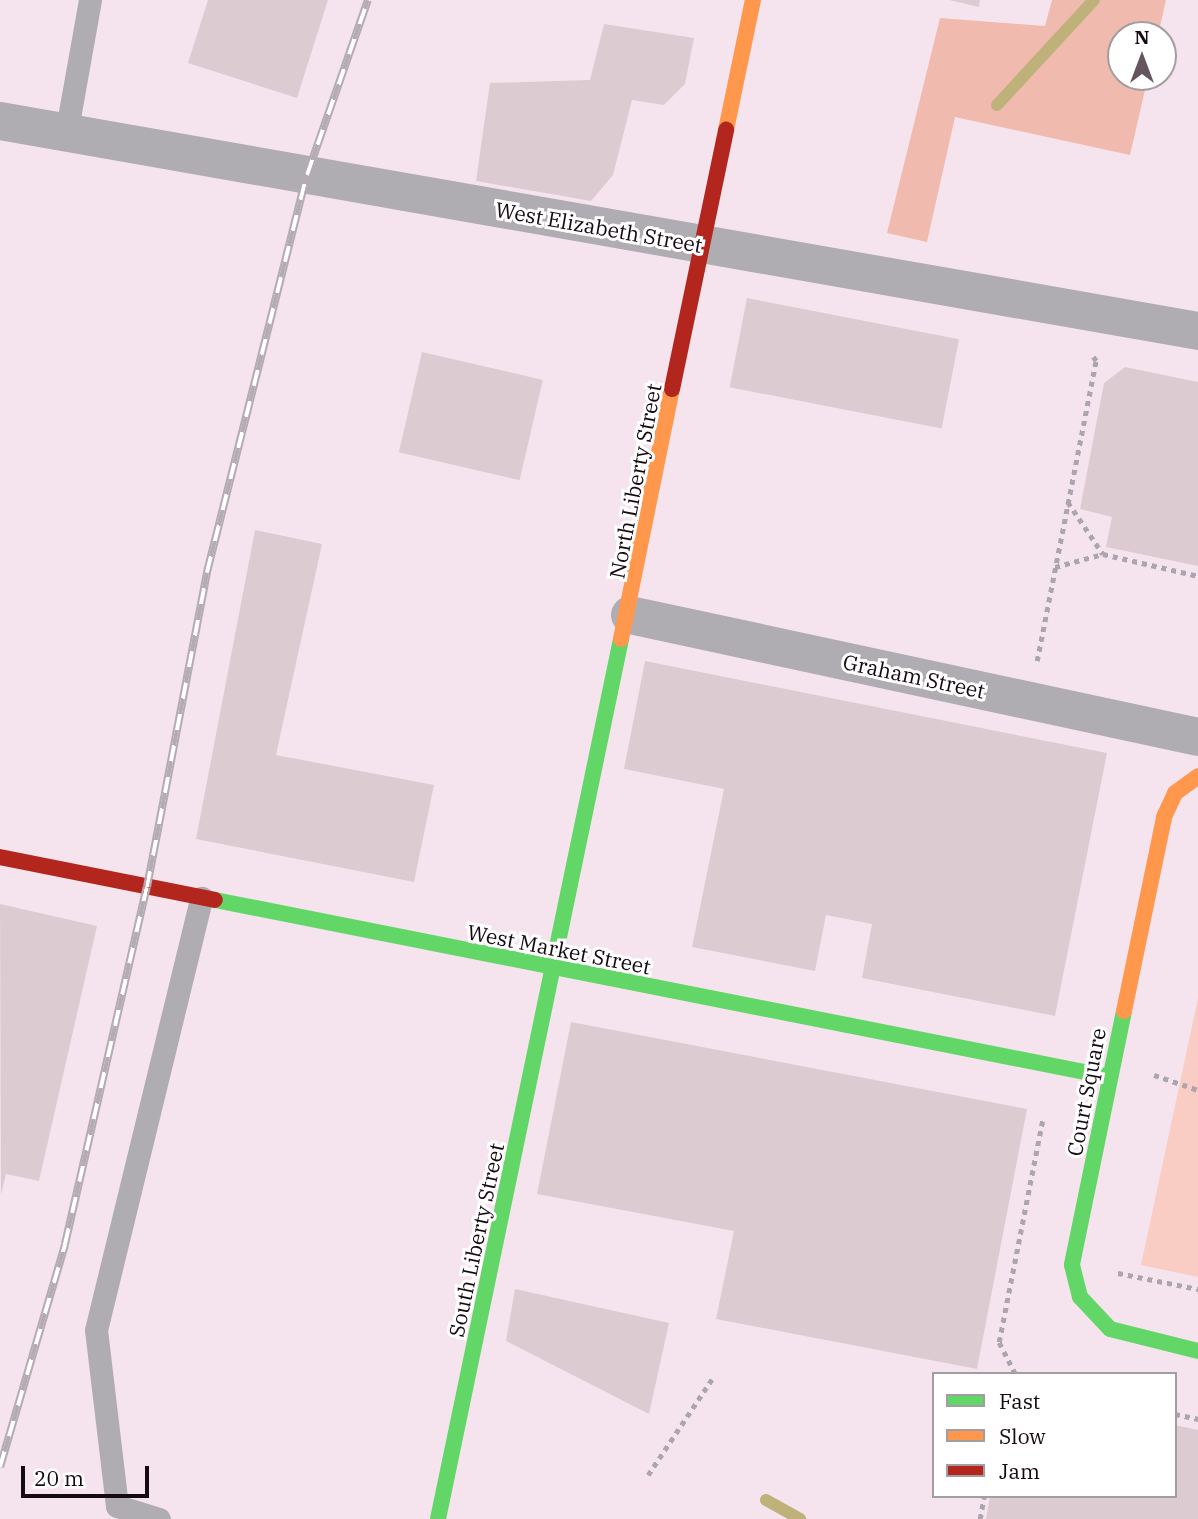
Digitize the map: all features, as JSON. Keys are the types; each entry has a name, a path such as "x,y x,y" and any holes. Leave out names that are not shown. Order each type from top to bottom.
{"main road":[{"name":"North Liberty Street","path":"554,970 630,615 753,0"},
{"name":"Court Square","path":"1198,776 1175,793 1164,817 1072,1265 1076,1287 1089,1311 1110,1329 1198,1351"},
{"name":"West Market Street","path":"0,857 554,970 1110,1077"},
{"name":"South Liberty Street","path":"438,1519 554,970"}],"street":[{"name":"West Elizabeth Street","path":"0,121 67,129 704,245 1198,331"},
{"name":"Graham Street","path":"630,615 1198,737"}],"lane":[{"path":"67,129 90,0"},
{"path":"159,1519 117,1506 96,1330 201,898"}],"path":[{"path":"1034,676 1096,361 1080,348"},
{"path":"1068,501 1103,554"},
{"path":"1055,567 1103,554 1198,576"},
{"path":"1148,1073 1197,1086"},
{"path":"1006,1372 999,1342 1043,1117"},
{"path":"1007,1367 1013,1372"},
{"path":"648,1475 712,1379"},
{"path":"1177,1414 1198,1419"},
{"path":"980,1519 984,1498"}],"shaded area":[{"path":"1052,0 1166,0 1161,21 1107,21 1107,91 1145,91 1130,155 955,117 927,242 887,233 940,18 1045,26"},
{"path":"1198,998 1198,1277 1141,1265"}],"building":[{"path":"208,0 328,0 297,98 188,63"},
{"path":"949,0 980,0 979,7"},
{"path":"604,24 694,38 685,84 664,105 632,100 613,175 591,201 476,181 490,83 590,80"},
{"path":"747,298 959,339 942,429 730,387"},
{"path":"422,352 543,380 520,480 399,452"},
{"path":"1125,367 1198,382 1198,566 1106,547 1112,517 1080,509 1104,383"},
{"path":"255,530 322,544 276,755 434,785 414,882 196,839"},
{"path":"645,661 1107,753 1055,1016 862,978 872,924 826,915 815,971 692,947 724,789 624,769"},
{"path":"0,904 97,926 39,1181 6,1174 1,1195"},
{"path":"571,1022 1027,1109 977,1369 716,1319 734,1231 537,1194"},
{"path":"515,1289 669,1323 649,1414 506,1341"},
{"path":"1177,1425 1198,1430 1198,1519 986,1519 990,1498 1177,1498"}],"waterway":[{"path":"997,105 1094,0"},
{"path":"766,1500 800,1519"}],"railway":[{"path":"0,1467 65,1244 147,887 207,572 307,175 368,0"}],"traffic: fast":[{"path":"438,1519 621,639"},
{"path":"215,900 1110,1077"},
{"path":"1124,1011 1072,1265 1080,1297 1110,1329 1198,1351"}],"traffic: slow":[{"path":"726,130 753,0"},
{"path":"621,639 672,389"},
{"path":"1124,1011 1164,817 1175,793 1198,776"}],"traffic: jam":[{"path":"672,389 726,130"},
{"path":"0,857 215,900"}]}
